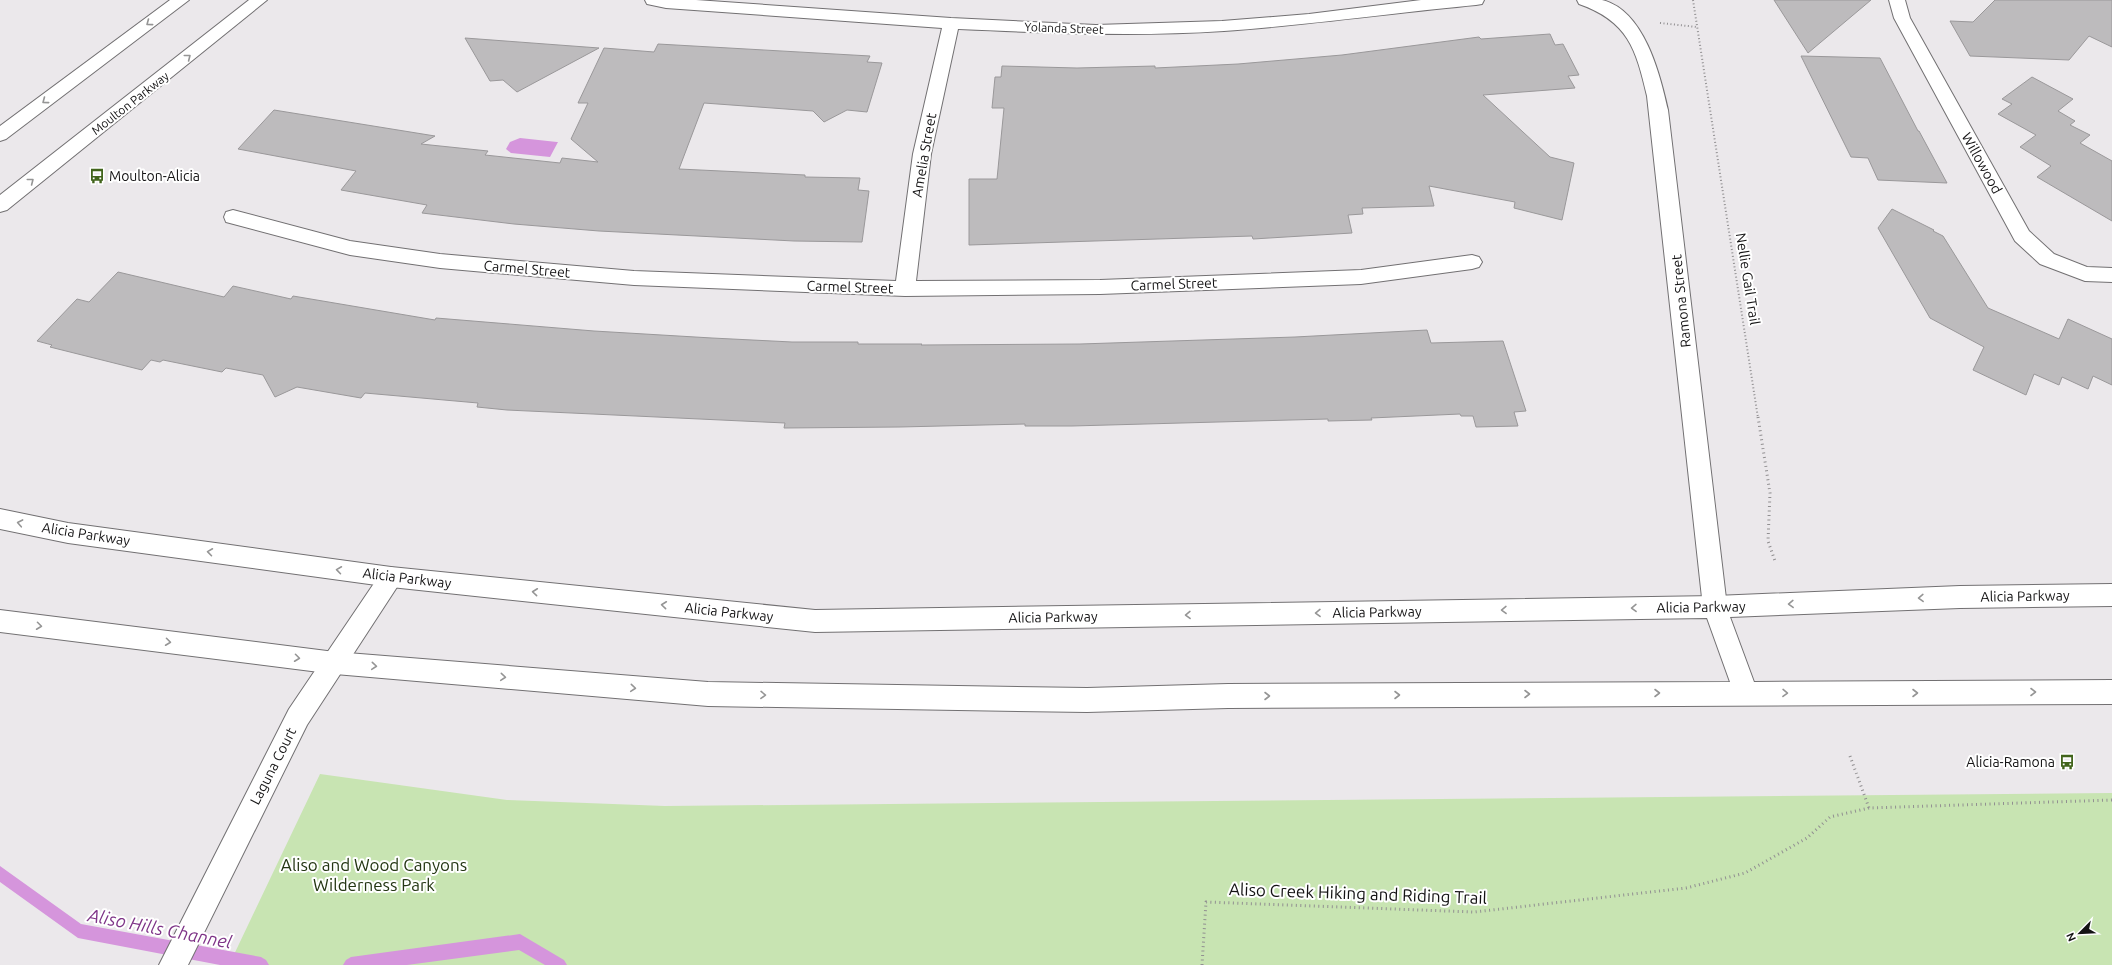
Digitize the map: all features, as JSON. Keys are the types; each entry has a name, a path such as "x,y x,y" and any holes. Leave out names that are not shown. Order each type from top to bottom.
{"street":[{"path":"0,134 181,0"},
{"name":"Moulton Parkway","path":"0,205 259,0"},
{"name":"Yolanda Street","path":"652,0 666,3 952,23 1096,30 1222,26 1309,19 1401,6 1476,0"},
{"name":"Ramona Street","path":"1585,0 1610,10 1629,27 1642,49 1651,74 1659,110 1715,607 1746,693"},
{"name":"Willowood","path":"1897,0 1902,18 2022,236 2047,259 2085,274 2112,274"},
{"name":"Amelia Street","path":"905,289 922,154 952,23"},
{"name":"Carmel Street","path":"233,217 350,248 440,261 634,278 905,289 1100,287 1361,277 1472,262"},
{"name":"Alicia Parkway","path":"0,519 68,532 391,577 814,620 1715,607 1960,597 2112,595"},
{"name":"Laguna Court","path":"173,965 298,717 391,577"},
{"path":"0,621 335,663 708,694 1087,700 1236,696 2112,692"}],"path":[{"name":"Nellie Gail Trail","path":"1693,0 1770,493 1768,541 1776,561"},
{"path":"1850,756 1869,808"},
{"name":"Aliso Creek Hiking and Riding Trail","path":"1202,965 1206,902 1474,912 1686,888 1745,873 1807,838 1830,817 1869,808 2112,800"}],"green space":[{"name":"Aliso and Wood Canyons Wilderness Park","path":"320,774 507,800 665,806 2112,793 2112,965 229,965"}],"shaded area":[{"path":"520,138 558,142 550,157 511,153 506,149 510,142"}],"building":[{"path":"1774,0 1871,0 1808,53"},
{"path":"1995,0 2112,0 2112,47 2089,36 2069,60 1970,56 1950,21 1973,22"},
{"path":"1550,34 1555,45 1563,44 1579,75 1568,76 1575,88 1483,95 1550,157 1574,163 1562,220 1514,208 1515,202 1429,186 1434,206 1362,208 1363,214 1348,215 1352,233 1253,239 1252,236 969,245 969,179 997,179 1004,108 992,108 995,77 1001,77 1002,66 1077,68 1155,66 1155,68 1238,64 1342,55 1479,37 1481,39"},
{"path":"465,38 599,48 517,92 503,80 490,81"},
{"path":"658,44 870,56 867,62 882,63 867,112 847,110 824,122 813,111 704,103 679,169 805,175 805,177 860,178 858,190 869,191 862,242 794,241 599,231 514,224 422,213 427,205 341,190 356,171 238,149 274,110 435,136 421,144 488,151 485,155 560,163 562,158 598,162 571,139 588,103 578,103 604,48 654,52"},
{"path":"1801,56 1880,58 1947,183 1878,180 1868,158 1851,157"},
{"path":"2032,77 2073,99 2058,111 2075,121 2070,125 2090,135 2080,143 2112,161 2112,221 2037,177 2051,166 2020,147 2036,135 1998,114 2012,104 2002,99"},
{"path":"1892,209 1943,236 1988,308 2059,339 2068,319 2112,339 2112,385 2093,376 2088,389 2062,377 2059,385 2034,374 2026,395 1973,370 1984,347 1930,318 1878,228"},
{"path":"118,272 224,297 233,286 291,299 293,296 435,320 436,318 594,331 792,342 858,342 858,344 922,344 921,345 1080,344 1295,337 1427,330 1431,343 1503,341 1526,411 1514,412 1518,426 1476,427 1473,416 1461,416 1460,414 1371,418 1372,420 1328,421 1328,419 1072,426 1025,426 1025,424 784,428 785,423 507,410 477,407 478,403 365,393 361,398 297,387 275,397 263,375 226,368 222,372 163,360 160,362 151,360 142,370 50,347 52,345 37,341 77,299 89,302"}],"waterway":[{"name":"Aliso Hills Channel","path":"0,873 78,931 261,965"},
{"name":"Aliso Hills Channel","path":"351,965 520,942 559,965"}],"place":[{"name":"Moulton-Alicia","path":"97,176"},
{"name":"Alicia-Ramona","path":"2067,762"}]}
